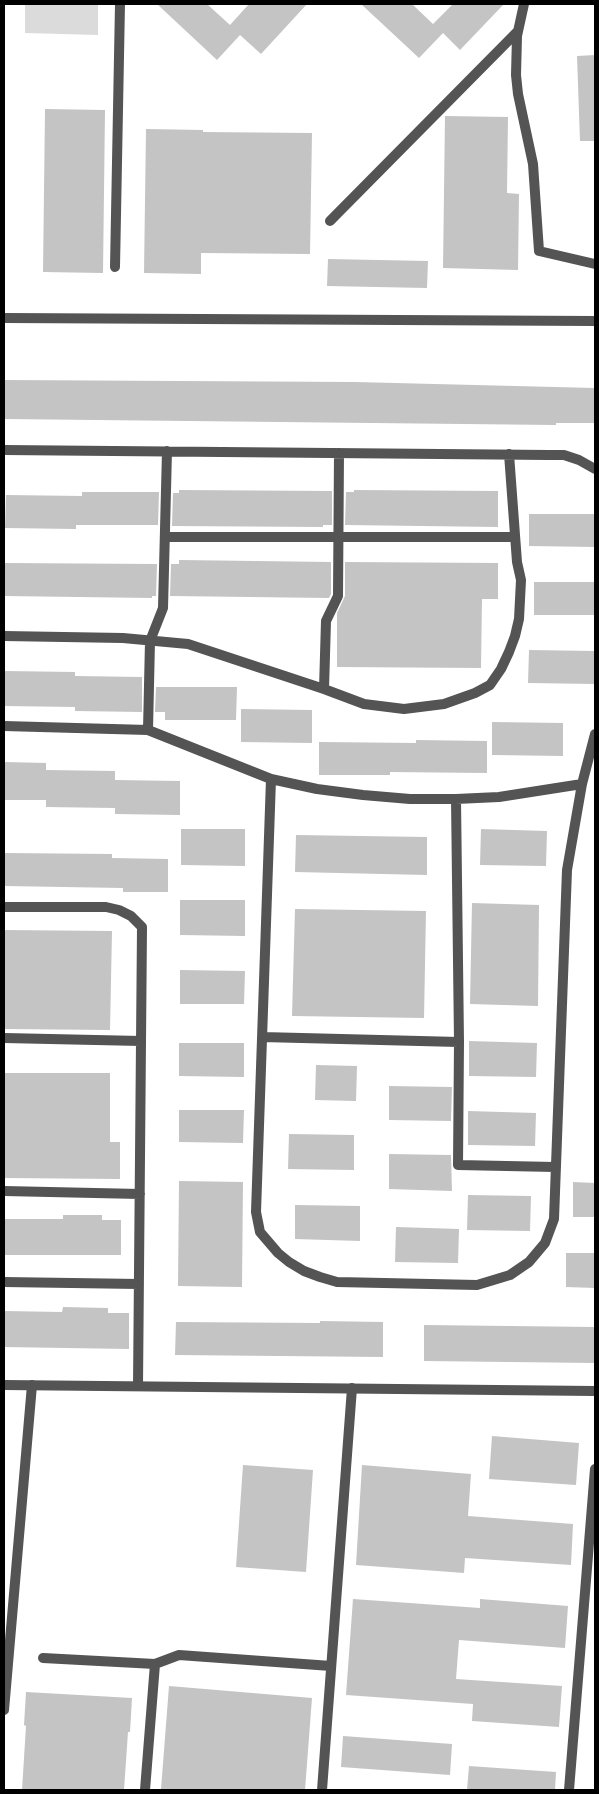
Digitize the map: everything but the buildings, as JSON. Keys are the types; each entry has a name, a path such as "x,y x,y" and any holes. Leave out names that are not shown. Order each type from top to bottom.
{"street":[{"path":"115,267 120,4"},
{"path":"524,4 515,55 516,75 518,94 533,164 539,251 595,264"},
{"path":"330,221 518,31"},
{"path":"4,318 595,321"},
{"path":"4,450 564,455 579,460 595,469"},
{"path":"148,730 150,641 163,608 167,451"},
{"path":"324,689 326,621 338,596 339,453"},
{"path":"4,636 123,638 188,644 364,704 404,709 444,704 475,693 490,685 510,652 519,619 520,580 509,454"},
{"path":"165,537 515,538"},
{"path":"4,726 148,730 271,779 317,789 363,795 410,799 499,797 582,784"},
{"path":"271,779 256,1212 260,1232 289,1262 304,1271 337,1282 477,1285 510,1275 520,1269 538,1253 545,1243 554,1219 566,870 582,784 595,734"},
{"path":"456,799 459,1042 458,1165 556,1167"},
{"path":"4,907 106,907 119,910 142,927 138,1386"},
{"path":"262,1037 459,1042"},
{"path":"4,1038 141,1041"},
{"path":"4,1191 140,1194"},
{"path":"4,1282 139,1284"},
{"path":"4,1385 595,1391"},
{"path":"4,1710 32,1385"},
{"path":"322,1790 352,1388"},
{"path":"569,1790 595,1469"},
{"path":"43,1658 155,1664 179,1655 331,1666"},
{"path":"144,1790 155,1664"}],"shaded area":[{"path":"25,4 98,4 98,35 25,33"}]}
